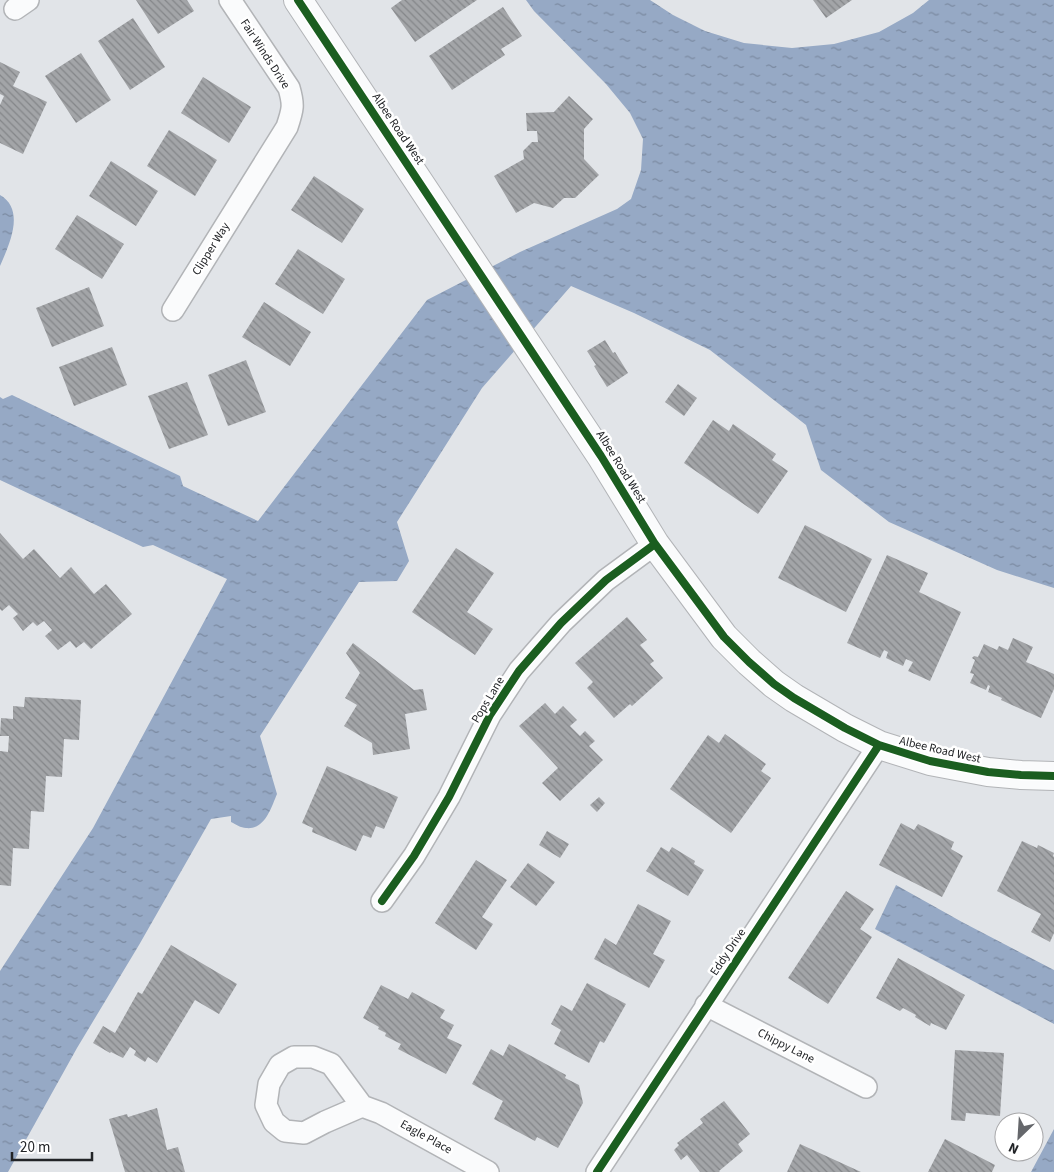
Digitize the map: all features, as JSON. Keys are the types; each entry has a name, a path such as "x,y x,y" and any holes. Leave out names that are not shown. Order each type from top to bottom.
{"street":[{"name":"Fair Winds Drive","path":"230,0 289,88 293,103 292,114 287,127 249,188"},
{"name":"Albee Road West","path":"298,0 601,456 656,544 724,637 774,684 794,698 845,728 879,745 930,761 981,771 1054,776"},
{"name":"Clipper Way","path":"173,310 249,188"},
{"name":"Pops Lane","path":"382,902 414,856 449,797 490,715 519,671 561,623 606,580 656,544"},
{"name":"Eddy Drive","path":"596,1172 879,745"},
{"name":"Chippy Lane","path":"706,1005 866,1087"},
{"name":"Eagle Place","path":"362,1106 381,1112 488,1172"}],"water":[{"path":"526,0 650,0 673,15 705,31 744,43 792,48 834,44 879,32 913,13 929,0 1054,0 1054,588 997,570 889,522 821,470 806,425 710,350 634,313 571,286 482,388 397,522 409,561 397,581 359,582 260,736 277,794 263,822 253,828 246,828 231,822 231,816 211,819 77,1048 8,1172 0,1172 0,971 93,828 227,579 153,545 143,547 0,480 0,397 3,399 12,395 180,476 183,486 258,521 427,300 520,252 617,209 631,199 641,170 643,139 630,113 606,84 534,11"},
{"path":"0,195 8,201 14,219 11,238 0,266"},
{"path":"896,885 1054,970 1054,1024 875,929"},
{"path":"1054,1129 1054,1172 1031,1172 1036,1162 1044,1162 1044,1148"}],"building":[{"path":"136,0 187,0 194,11 158,34"},
{"path":"402,0 477,0 415,42 391,8"},
{"path":"813,0 852,0 826,18"},
{"path":"503,7 522,36 501,49 505,55 452,90 429,56"},
{"path":"133,18 165,67 130,90 98,41"},
{"path":"81,53 111,100 76,123 45,76"},
{"path":"0,62 20,72 13,86 47,102 23,154 0,143 0,105 4,96 0,94"},
{"path":"203,77 251,107 229,143 181,113"},
{"path":"569,96 593,119 584,129 584,159 599,175 575,198 564,198 553,208 534,203 516,213 494,176 524,159 523,151 532,142 538,142 537,131 527,131 526,113 554,112"},
{"path":"169,130 217,160 195,196 147,166"},
{"path":"111,161 158,191 136,226 89,196"},
{"path":"314,176 364,209 342,243 291,210"},
{"path":"77,215 124,244 102,279 55,249"},
{"path":"298,249 345,279 323,314 275,284"},
{"path":"89,287 104,326 52,347 36,308"},
{"path":"264,302 311,332 290,366 242,337"},
{"path":"605,340 628,373 607,387 587,351"},
{"path":"112,347 127,385 74,406 59,367"},
{"path":"246,360 266,412 228,426 208,375"},
{"path":"187,382 208,435 169,449 148,396"},
{"path":"678,384 697,398 684,416 665,402"},
{"path":"713,420 729,431 733,424 776,454 772,460 788,471 758,514 684,463"},
{"path":"805,525 872,559 846,612 778,578"},
{"path":"0,533 23,559 34,549 60,578 71,567 94,594 106,584 132,614 91,649 84,642 76,648 70,641 58,650 45,636 52,630 44,621 37,626 33,622 23,631 13,618 18,614 9,605 2,611 0,609"},
{"path":"456,548 494,573 467,612 493,629 475,655 412,612"},
{"path":"887,555 928,573 919,592 961,612 930,681 908,671 913,662 906,659 903,666 886,658 888,652 884,650 880,658 847,643"},
{"path":"627,617 647,640 640,645 654,661 650,664 663,678 632,706 630,704 614,718 587,688 593,682 575,663"},
{"path":"1013,638 1033,647 1026,662 1054,674 1054,689 1041,718 988,692 990,686 988,685 986,690 970,683 974,674 970,673 975,660 972,658 974,656 978,657 984,644 997,650 999,646 1008,650"},
{"path":"353,643 414,690 423,689 427,710 405,714 410,749 373,755 372,743 344,726 357,705 345,698 360,673 346,653"},
{"path":"25,697 81,700 79,740 64,739 62,777 46,776 44,812 31,811 29,849 13,848 11,886 0,885 0,751 8,752 9,736 0,736 1,718 13,719 13,706 24,707"},
{"path":"545,703 555,714 563,706 577,720 570,726 580,736 585,731 595,741 589,746 603,760 560,801 542,783 558,768 519,726"},
{"path":"725,734 766,764 761,771 771,778 731,833 670,789 708,735 719,743"},
{"path":"327,766 398,797 384,829 376,826 371,838 363,835 356,851 312,832 313,828 302,823"},
{"path":"599,797 605,803 597,812 590,805"},
{"path":"901,823 914,830 918,824 954,842 951,849 963,856 942,897 879,865"},
{"path":"547,831 569,844 560,858 539,845"},
{"path":"1022,841 1037,848 1038,845 1054,853 1054,933 1050,942 1031,932 1041,914 997,891"},
{"path":"661,847 669,852 672,847 695,861 694,864 704,870 688,896 646,871"},
{"path":"476,860 507,880 482,917 493,924 476,950 435,923"},
{"path":"528,863 555,882 536,906 510,887"},
{"path":"846,891 874,909 860,929 872,937 828,1004 788,978"},
{"path":"638,904 671,921 653,954 665,960 649,988 594,959 605,938 616,945"},
{"path":"171,945 237,984 219,1014 195,1000 157,1063 148,1057 145,1062 134,1055 136,1051 130,1047 123,1058 93,1043 103,1026 115,1033 138,992 142,994"},
{"path":"898,958 965,995 946,1030 931,1023 930,1026 903,1008 900,1011 876,998"},
{"path":"587,983 626,1004 604,1043 600,1041 589,1063 554,1044 561,1030 551,1024 561,1005 572,1011"},
{"path":"381,985 408,999 412,992 445,1010 440,1018 454,1025 447,1038 462,1045 446,1074 398,1049 401,1044 385,1036 386,1033 378,1029 379,1027 363,1018"},
{"path":"509,1044 566,1075 565,1078 579,1085 583,1103 558,1148 537,1137 535,1141 494,1119 503,1101 472,1084 491,1049 503,1056"},
{"path":"955,1050 1004,1053 1000,1112 994,1112 994,1115 966,1113 965,1121 951,1120"},
{"path":"724,1101 750,1134 738,1144 743,1151 720,1172 700,1172 687,1155 681,1160 674,1150 679,1145 677,1143 703,1123 700,1119"},
{"path":"157,1108 167,1150 178,1147 185,1172 125,1172 109,1119 127,1114 128,1117"},
{"path":"945,1139 995,1165 992,1172 928,1172"},
{"path":"800,1144 861,1172 787,1172"}],"cycle path":[{"path":"298,0 601,456 655,544 724,637 774,684 794,698 845,728 879,745 930,761 988,772 1054,776"},
{"path":"382,901 414,856 449,797 490,715 519,671 561,623 606,580 655,544"},
{"path":"597,1172 879,745"}]}
